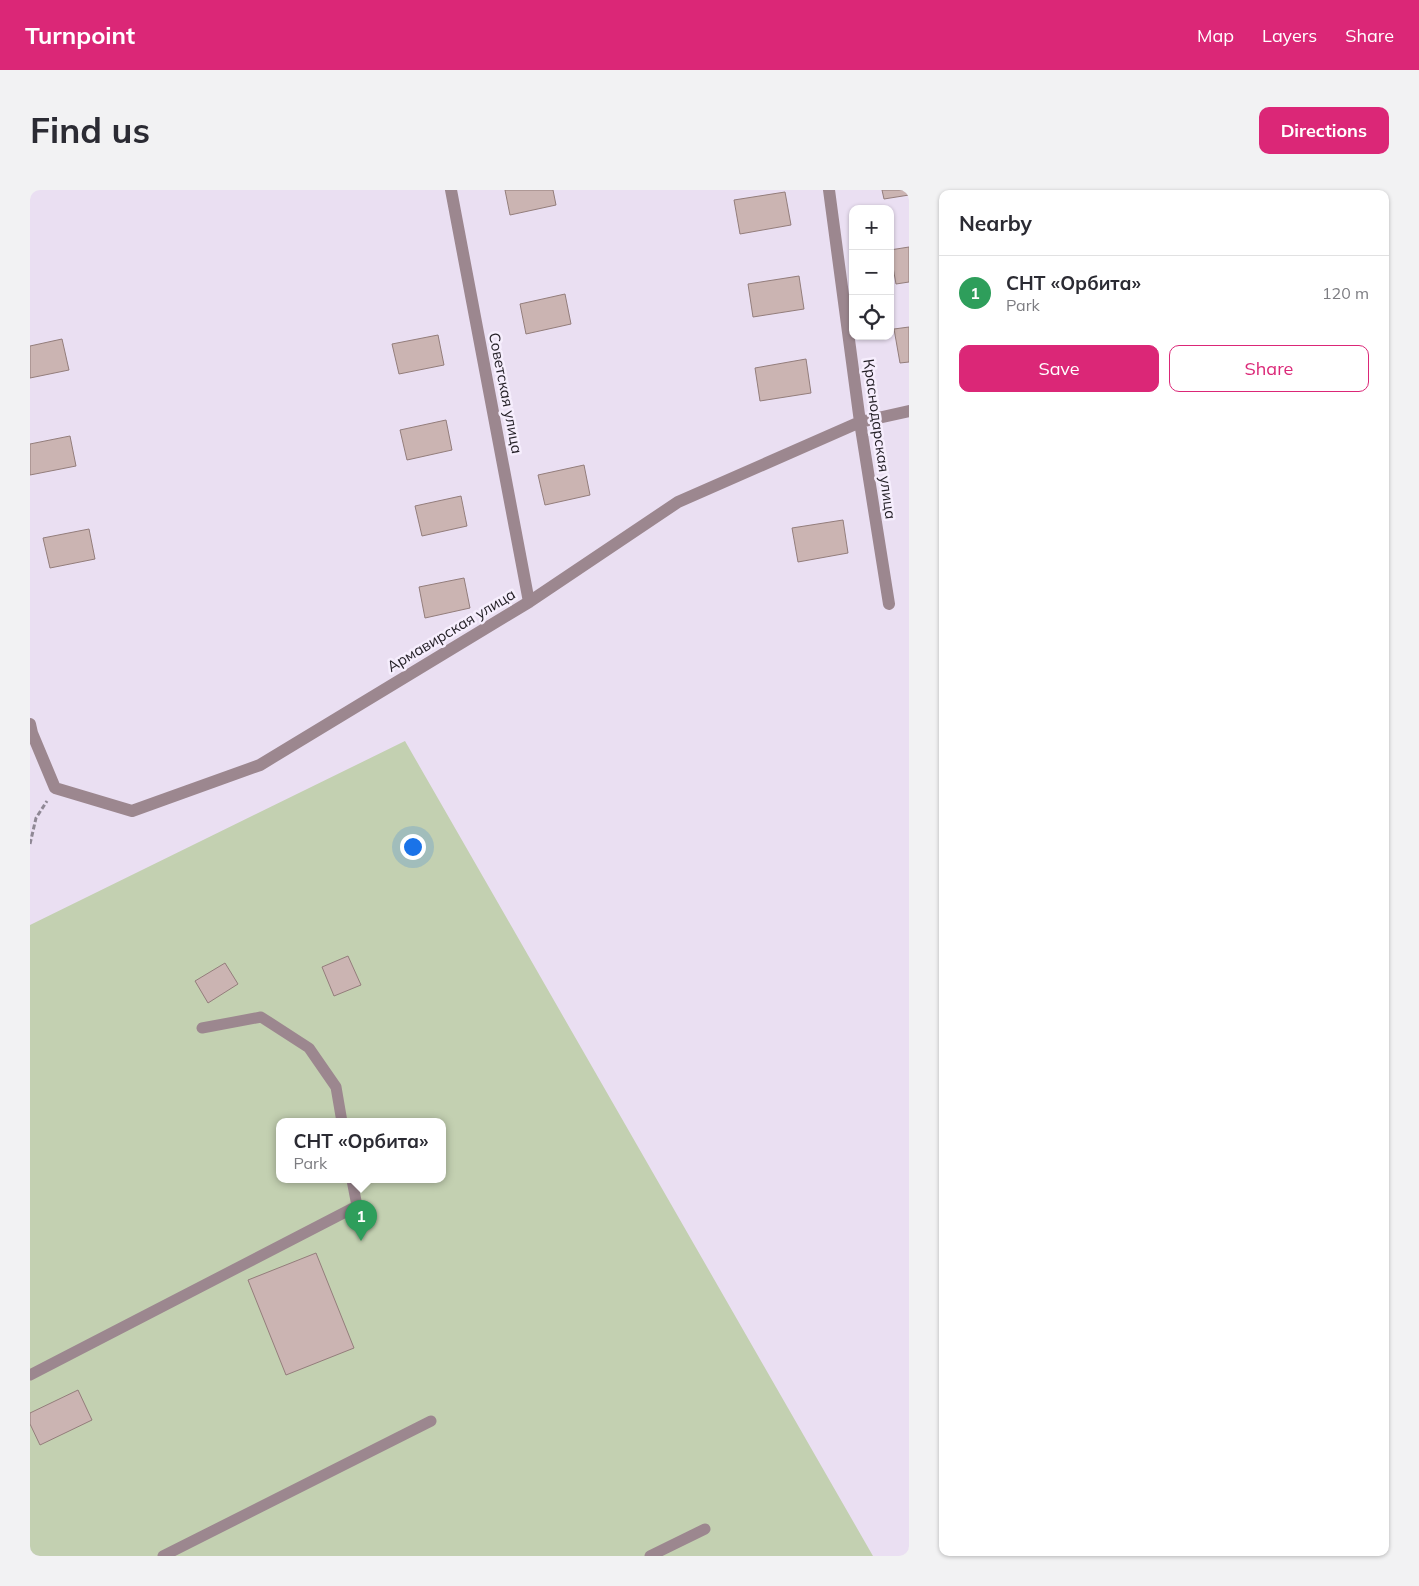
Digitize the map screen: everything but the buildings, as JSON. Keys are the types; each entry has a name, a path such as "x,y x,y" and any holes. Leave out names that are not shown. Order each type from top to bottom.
{"street":[{"name":"Советская улица","path":"451,190 529,602"},
{"name":"Краснодарская улица","path":"829,190 860,422 889,604"},
{"name":"Армавирская улица","path":"55,788 132,811 260,765 529,602 678,502 860,422 909,411"},
{"path":"31,728 55,788"}],"lane":[{"path":"202,1028 262,1017 309,1048 336,1087 341,1118"},
{"path":"30,1374 357,1206 353,1183"},
{"path":"163,1556 431,1420"},
{"path":"650,1556 705,1529"}],"path":[{"path":"30,844 36,818 55,788"}],"green space":[{"path":"405,741 873,1556 30,1556 30,925"}],"place":[{"name":"СНТ «Орбита»","path":"361,1241"}]}
